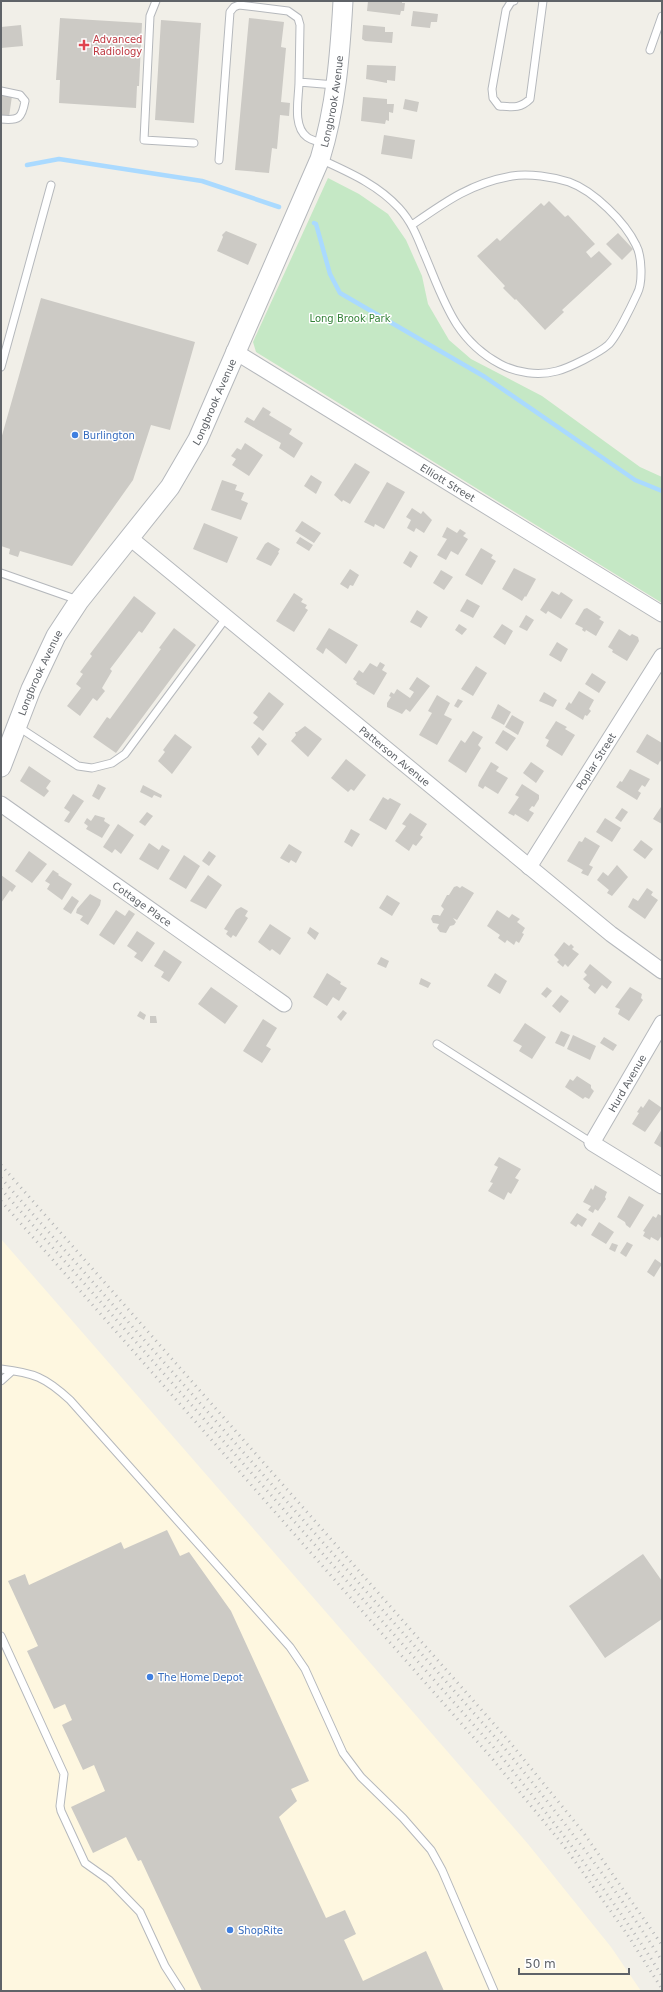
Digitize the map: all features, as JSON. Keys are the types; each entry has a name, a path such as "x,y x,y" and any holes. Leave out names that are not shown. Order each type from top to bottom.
{"street":[{"name":"Longbrook Avenue","path":"1,767 45,658 56,636 79,601 170,486 198,438 234,351 312,181 322,152 332,114 337,85 344,1"},
{"name":"Elliott Street","path":"234,351 662,614"},
{"name":"Patterson Avenue","path":"130,538 528,867 612,934 662,971"},
{"name":"Poplar Street","path":"528,867 662,656"},
{"name":"Cottage Place","path":"1,804 284,1004"},
{"name":"Hurd Avenue","path":"592,1143 662,1023"},
{"path":"592,1143 662,1186"}],"lane":[{"path":"156,1 150,16 144,140 194,143"},
{"path":"514,1 511,2 506,10 492,89 493,98 498,106 518,108 530,99 543,1"},
{"path":"219,160 230,12 234,7 239,5 288,11 294,13 300,25 299,127 322,152 384,194 399,208 412,225 447,310 474,346 491,359 512,370 532,373 549,373 565,369 609,344 639,291 641,271 638,246 621,221 591,194 570,182 546,177 513,175 475,185 444,201 412,225"},
{"path":"650,50 662,16"},
{"path":"299,82 337,85"},
{"path":"1,91 20,95 25,101 23,113 19,118 12,120 1,119"},
{"path":"2,363 52,185"},
{"path":"1,573 79,601"},
{"path":"17,726 78,766 92,768 112,763 125,754 226,618"},
{"path":"438,1044 592,1143"},
{"path":"1,1369 37,1376 48,1381 70,1400 290,1647 305,1669 344,1753 361,1777 403,1818 431,1850 442,1870 494,1991"},
{"path":"1,1381 12,1372"},
{"path":"1,1636 64,1774 60,1806 61,1811 85,1863 109,1880 140,1912 165,1966 181,1991"}],"shaded area":[{"path":"1,1239 528,1844 611,1947 641,1991 1,1991"}],"green space":[{"name":"Long Brook Park","path":"328,178 359,194 388,214 406,240 422,276 428,304 449,340 471,359 542,396 640,467 662,477 662,603 256,352 253,342"}],"building":[{"path":"368,1 402,1 402,3 405,3 404,11 401,11 400,15 367,11"},
{"path":"413,11 438,14 437,22 431,22 430,28 411,26"},
{"path":"60,18 142,23 139,86 137,86 136,108 59,103 60,80 56,80"},
{"path":"249,18 284,22 281,47 286,48 281,102 290,103 289,116 280,115 277,149 272,148 269,173 235,170"},
{"path":"161,20 201,23 194,123 155,120"},
{"path":"21,25 23,46 1,48 1,27"},
{"path":"363,25 385,27 385,32 393,32 392,43 365,41 362,39"},
{"path":"367,65 396,66 395,81 387,80 387,83 366,79"},
{"path":"1,95 12,96 9,117 1,116"},
{"path":"363,97 387,99 387,104 394,104 393,113 389,112 389,121 386,120 385,124 361,121"},
{"path":"405,99 419,102 417,112 403,109"},
{"path":"384,135 415,140 412,159 381,154"},
{"path":"549,201 565,217 568,215 595,244 586,252 591,258 599,251 612,264 562,310 564,312 545,330 516,299 515,300 503,288 505,286 477,256 497,238 500,241 541,203 544,206"},
{"path":"226,231 257,244 248,265 217,251 223,237 222,235"},
{"path":"618,233 633,249 622,260 606,244"},
{"name":"Burlington","path":"41,298 195,342 170,430 151,425 133,480 72,566 20,551 18,557 9,554 10,549 1,546 1,439"},
{"path":"263,407 271,412 269,415 292,429 289,434 303,443 294,458 279,448 281,443 244,422 247,417 254,421"},
{"path":"245,443 263,455 249,476 232,465 236,459 231,456 237,448 241,450"},
{"path":"355,463 370,472 350,504 343,500 342,502 334,495"},
{"path":"311,475 322,482 316,494 304,486"},
{"path":"222,480 237,485 235,490 244,493 241,500 248,503 241,520 211,510"},
{"path":"387,482 405,492 384,529 375,524 374,527 364,522"},
{"path":"412,508 421,514 423,511 432,520 424,533 416,528 414,532 407,528 411,520 406,517"},
{"path":"302,521 321,533 314,543 295,531"},
{"path":"204,523 238,537 227,563 193,549"},
{"path":"447,527 457,533 460,529 466,533 463,536 468,539 458,555 451,551 446,560 437,555 447,539 442,537"},
{"path":"300,537 313,545 309,551 296,543"},
{"path":"268,542 280,549 271,566 256,559 265,544"},
{"path":"481,548 493,555 491,558 496,561 482,585 465,575"},
{"path":"410,551 418,556 411,568 403,563"},
{"path":"514,568 536,579 526,597 525,596 522,601 502,589"},
{"path":"350,569 359,575 353,586 350,585 348,589 340,584"},
{"path":"441,570 453,577 444,590 433,583"},
{"path":"552,591 559,595 561,592 573,600 561,619 548,611 546,614 540,610"},
{"path":"294,593 303,599 301,602 307,605 305,608 308,610 294,632 276,621"},
{"path":"134,596 156,613 142,633 139,631 110,669 112,671 102,688 105,691 97,701 93,698 80,716 67,706 81,688 76,684 83,674 80,672 92,656 90,654"},
{"path":"467,599 480,606 473,618 460,611"},
{"path":"587,608 601,617 599,619 604,622 596,636 586,630 585,632 582,630 583,628 575,624 584,609"},
{"path":"417,610 428,617 421,628 410,622"},
{"path":"526,615 534,620 527,631 519,627"},
{"path":"459,624 467,629 462,635 455,630"},
{"path":"502,624 513,631 505,645 493,637"},
{"path":"174,628 196,645 116,753 93,737 107,717 110,719 161,649 159,648"},
{"path":"329,628 358,645 346,664 326,648 323,654 316,649"},
{"path":"619,629 630,636 632,634 638,637 639,641 627,661 612,652 613,650 608,647"},
{"path":"557,642 568,649 561,662 549,655"},
{"path":"380,662 385,665 382,670 387,673 374,695 356,684 357,682 353,679 359,670 363,673 370,663 377,667"},
{"path":"476,666 487,673 473,696 461,689"},
{"path":"592,673 606,682 599,693 585,684"},
{"path":"417,677 430,686 410,712 406,709 402,714 387,707 387,703 391,697 389,696 391,692 394,694 397,689 410,698 414,692 409,689"},
{"path":"579,691 594,700 589,709 591,711 587,716 585,715 583,720 565,709 569,702 571,704"},
{"path":"269,692 284,704 263,731 253,723 258,717 253,713"},
{"path":"544,692 557,700 553,707 539,701"},
{"path":"437,695 450,703 444,715 452,719 437,745 419,735 432,713 428,711"},
{"path":"458,699 463,701 458,708 454,706"},
{"path":"498,704 511,712 504,725 491,718"},
{"path":"512,715 524,722 518,735 505,727"},
{"path":"556,721 567,727 565,729 575,735 562,756 546,746 549,740 545,738"},
{"path":"305,726 322,739 308,757 291,741 296,735 295,732"},
{"path":"503,730 516,738 507,751 495,743"},
{"path":"473,731 483,737 478,745 481,748 466,773 448,761 461,740 465,743"},
{"path":"175,734 192,747 172,774 158,761 165,752 163,750"},
{"path":"647,734 662,743 662,762 660,761 658,765 636,752"},
{"path":"259,737 267,744 258,756 251,747"},
{"path":"346,759 366,775 354,791 351,789 348,792 331,778"},
{"path":"491,762 499,767 496,771 508,778 498,794 485,786 483,789 478,786"},
{"path":"531,762 544,771 536,783 523,773"},
{"path":"29,766 51,781 46,788 49,791 44,797 20,781"},
{"path":"630,769 650,779 645,787 642,785 638,791 641,793 637,800 616,787 620,781 622,782"},
{"path":"98,784 106,788 99,800 92,796"},
{"path":"522,784 539,795 539,799 534,807 532,806 529,810 534,813 528,822 515,814 514,816 508,813 519,797 515,795"},
{"path":"143,785 162,795 161,798 154,795 152,798 140,792"},
{"path":"73,794 84,801 69,823 64,821 70,812 64,808"},
{"path":"383,797 388,800 390,798 401,804 386,830 369,820"},
{"path":"662,807 662,824 653,819"},
{"path":"622,808 628,812 621,822 615,818"},
{"path":"147,812 153,816 145,826 139,822"},
{"path":"410,813 427,824 420,835 423,837 416,846 413,844 409,851 395,841 406,826 402,824"},
{"path":"95,815 105,818 104,821 110,825 102,838 86,829 88,826 84,823 87,818 91,821"},
{"path":"605,818 621,828 612,842 596,832"},
{"path":"118,824 134,835 121,854 115,849 112,853 103,847"},
{"path":"351,829 360,834 352,847 344,842"},
{"path":"585,837 600,846 589,865 593,867 588,876 581,873 583,870 567,861 579,841 582,842"},
{"path":"641,840 653,849 645,859 633,850"},
{"path":"149,843 159,850 162,845 170,850 158,870 139,859"},
{"path":"289,844 302,852 296,863 291,860 289,863 280,858"},
{"path":"29,851 47,864 32,883 15,871"},
{"path":"209,851 216,856 209,866 202,861"},
{"path":"184,855 200,866 186,889 169,879"},
{"path":"617,865 628,877 612,896 607,893 609,890 597,880 603,872 608,876"},
{"path":"53,870 72,884 62,900 47,889 50,884 45,881"},
{"path":"1,875 16,886 12,892 10,890 1,903"},
{"path":"208,875 222,885 206,909 190,901"},
{"path":"457,886 460,888 462,886 474,893 457,920 453,918 456,922 454,925 450,926 446,933 440,932 437,928 439,924 433,923 431,919 433,915 440,916 444,909 441,906 447,895 449,895 454,887"},
{"path":"647,888 653,892 651,895 658,900 645,919 628,907 633,898 638,901"},
{"path":"90,894 101,900 100,905 88,925 80,920 83,916 76,913 77,909"},
{"path":"387,895 400,903 392,916 379,908"},
{"path":"72,896 79,901 71,914 63,909"},
{"path":"241,907 248,911 245,916 248,918 236,937 233,935 231,938 226,934 228,931 224,929 236,910"},
{"path":"116,910 125,916 129,910 135,914 114,945 99,935"},
{"path":"497,910 509,918 512,914 520,919 517,922 525,928 522,933 524,934 519,943 516,941 514,945 507,940 505,943 498,938 500,935 487,926"},
{"path":"270,924 291,938 280,955 272,949 270,951 258,942"},
{"path":"310,927 319,933 315,940 307,933"},
{"path":"137,931 155,943 142,962 134,957 137,953 127,946"},
{"path":"564,942 569,946 571,944 574,947 572,949 579,954 568,967 565,964 563,967 557,962 559,960 554,955"},
{"path":"164,950 182,962 169,982 161,977 164,972 154,966"},
{"path":"381,957 389,961 386,968 377,964"},
{"path":"590,964 612,982 607,989 602,985 595,994 588,988 590,985 583,979 587,975 584,972"},
{"path":"327,973 347,988 339,1001 333,997 327,1006 313,997"},
{"path":"495,973 507,981 500,994 487,986"},
{"path":"421,978 431,983 428,988 419,984"},
{"path":"211,987 238,1006 225,1024 198,1004"},
{"path":"547,987 552,991 546,998 541,994"},
{"path":"630,987 642,994 641,998 643,1000 629,1021 618,1014 620,1009 615,1007"},
{"path":"561,995 569,1001 560,1013 552,1006"},
{"path":"343,1010 347,1013 341,1021 337,1017"},
{"path":"140,1011 146,1015 144,1020 137,1016"},
{"path":"150,1016 156,1016 157,1023 150,1023"},
{"path":"263,1019 277,1028 266,1046 271,1049 262,1063 243,1051"},
{"path":"525,1023 546,1037 532,1059 519,1051 522,1046 513,1041"},
{"path":"561,1031 570,1035 564,1047 555,1043"},
{"path":"573,1035 596,1046 590,1060 567,1049"},
{"path":"604,1037 617,1045 613,1051 600,1043"},
{"path":"577,1076 591,1085 591,1088 594,1091 589,1099 585,1097 583,1099 565,1087 570,1079 573,1081"},
{"path":"649,1099 662,1108 645,1132 632,1124 639,1113 637,1112 641,1106 643,1108"},
{"path":"662,1129 662,1148 654,1143"},
{"path":"499,1157 521,1169 515,1178 519,1180 511,1194 508,1192 504,1200 488,1191 493,1183 490,1182 498,1167 494,1165"},
{"path":"595,1185 607,1192 605,1197 606,1199 598,1211 595,1209 593,1213 588,1210 591,1206 583,1202 591,1188 593,1190"},
{"path":"629,1196 644,1205 630,1228 625,1222 617,1217"},
{"path":"577,1213 587,1219 582,1227 578,1224 576,1227 570,1223"},
{"path":"658,1214 662,1216 662,1235 658,1241 651,1237 650,1240 643,1236 645,1232 643,1231 653,1216 656,1218"},
{"path":"599,1222 614,1232 606,1244 591,1235"},
{"path":"627,1242 633,1245 626,1257 620,1253"},
{"path":"612,1243 618,1245 615,1252 609,1249"},
{"path":"655,1259 662,1264 654,1277 647,1272"},
{"name":"The Home Depot","path":"167,1530 180,1556 189,1552 231,1611 309,1781 291,1789 297,1801 279,1817 326,1918 345,1910 356,1934 344,1940 363,1981 426,1951 444,1991 202,1991 141,1860 138,1861 126,1837 93,1853 71,1807 105,1791 94,1765 83,1770 62,1725 72,1720 65,1704 54,1709 27,1651 38,1646 8,1581 25,1574 29,1585 121,1542 124,1549"},
{"path":"643,1554 662,1581 662,1619 605,1658 569,1606"}],"waterway":[{"path":"27,165 59,159 202,181 279,207"},
{"path":"314,223 316,224 330,274 340,293 485,377 635,480 662,491"}],"railway":[{"path":"1,1165 508,1740 583,1832 662,1945"},
{"path":"1,1178 502,1745 585,1851 625,1905 662,1961"},
{"path":"1,1189 496,1750 582,1860 623,1917 662,1976"},
{"path":"1,1201 490,1756 564,1846 627,1934 662,1989"}],"place":[{"name":"Advanced Radiology","path":"84,45"},
{"name":"Burlington","path":"75,435"},
{"name":"The Home Depot","path":"150,1677"},
{"name":"ShopRite","path":"230,1930"}]}
